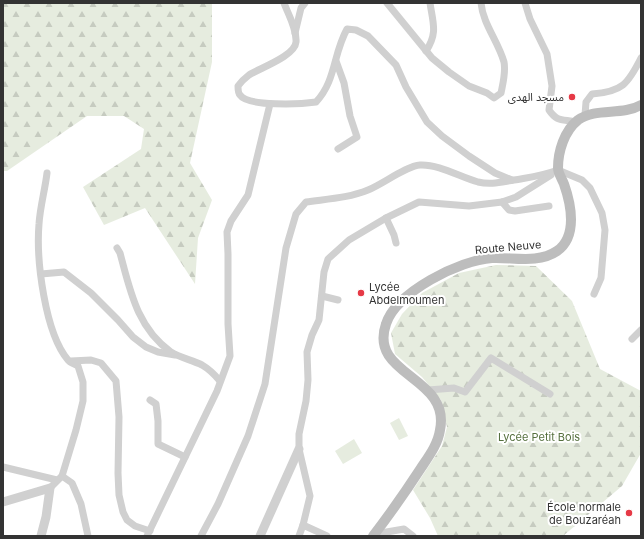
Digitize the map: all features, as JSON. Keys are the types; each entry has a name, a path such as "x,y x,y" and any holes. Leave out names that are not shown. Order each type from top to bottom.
{"main road":[{"path":"585,115 622,110 641,105"},
{"name":"Route Neuve","path":"374,535 416,477 434,448 440,430 441,415 428,390 390,359 384,349 383,336 386,323 393,310 403,300 421,286 446,271 470,262 491,258 534,259 548,256 558,251 565,242 570,231 571,216 564,185 558,170 560,152 565,136 576,122 585,115"}],"street":[{"path":"284,3 295,33 296,42 294,48 285,56 247,76 238,86 239,94 245,99 270,104 299,104 316,102 323,95 331,78 340,41 347,29 356,30 368,36 396,65 406,87 427,122 442,136 469,156 495,172 512,180"},
{"path":"295,33 301,8 304,3"},
{"path":"387,3 426,51 449,72 469,86 487,93 494,98 501,93 504,75 504,62 487,24 481,3"},
{"path":"426,51 432,43 434,34 430,3"},
{"path":"525,3 530,19 547,54 552,86 549,110 554,117 558,119 576,122"},
{"path":"585,115 586,102 592,94 606,93 622,88 634,74 641,58"},
{"path":"336,60 344,83 350,116 357,137 338,149"},
{"path":"68,362 91,360 101,363 116,381 119,417 119,494 123,512 127,520 149,534 220,381 230,356 228,324 227,232 231,221 248,195 270,104"},
{"path":"201,536 218,504 248,436 265,384 287,243 296,214 306,202 348,196 366,191 410,168 420,165 460,174 478,182 494,184 540,176 558,170 582,180 590,188 602,213 604,230 601,278 594,294"},
{"path":"299,536 310,496 299,449 299,434 306,401 308,380 307,352 312,335 319,320 324,272 328,259 349,240 386,218 419,202 470,206 508,201 558,170"},
{"path":"3,502 50,488 59,478 76,430 83,401 83,382 78,366 68,362 52,329 43,291 38,243 39,223 48,173"},
{"path":"502,202 509,210 515,211 549,206"},
{"path":"386,218 396,243"},
{"path":"117,248 120,253 134,305 156,338 170,351 210,370 220,381"},
{"path":"41,274 64,272 91,293 133,337 146,347 158,352 177,355"},
{"path":"322,296 338,300"},
{"path":"632,339 641,330"},
{"path":"428,390 454,388 465,392 491,358 550,394"},
{"path":"150,400 156,404 158,444 185,457"},
{"path":"260,536 299,449"},
{"path":"3,467 59,478 72,484 81,504 88,536"},
{"path":"40,536 46,517 50,488"},
{"path":"303,525 327,536"},
{"path":"374,535 404,529 413,536"}],"green space":[{"path":"3,3 212,3 212,62 190,163 212,200 198,238 195,284 145,208 104,225 83,187 141,149 144,129 124,116 87,116 7,171 3,171"},
{"name":"Lycée Petit Bois","path":"496,265 536,266 572,301 600,369 641,391 641,453 622,486 563,536 438,536 430,518 413,490 442,446 447,427 441,400 422,377 395,354 391,333 402,314 422,293 459,273"},
{"path":"399,418 408,436 399,440 390,423"},
{"path":"354,439 362,453 343,464 335,451"}],"place":[{"name":"مسجد الهدى","path":"572,97"},
{"name":"Lycée Abdelmoumen","path":"361,293"},
{"name":"École normale de Bouzaréah","path":"629,513"}]}
